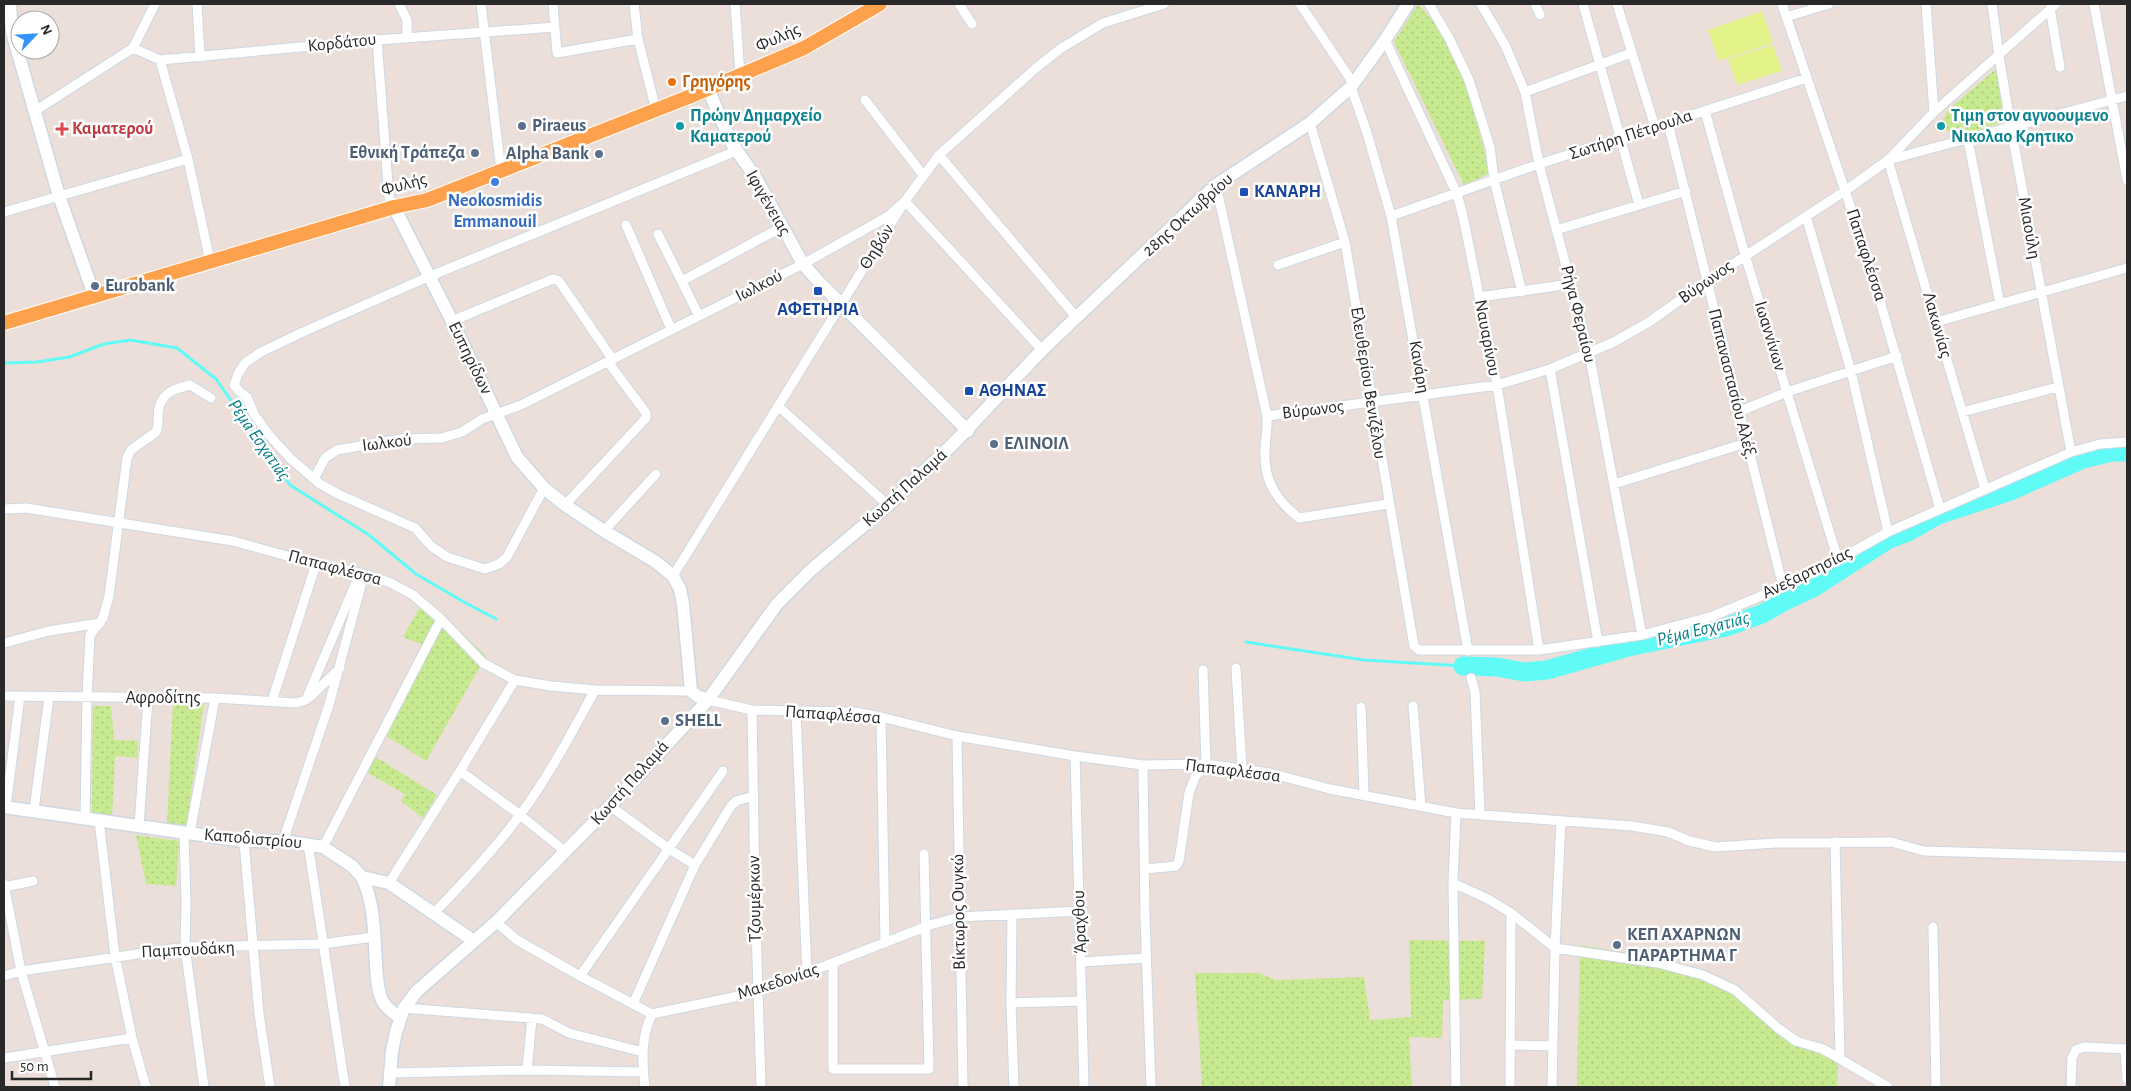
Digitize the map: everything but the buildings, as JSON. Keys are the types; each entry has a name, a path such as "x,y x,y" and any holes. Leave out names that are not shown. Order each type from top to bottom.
{"main road":[{"name":"Φυλής","path":"4,324 94,295 394,207 427,200 656,110 804,48 880,4"}],"street":[{"path":"10,4 8,33 35,111 59,196 94,295"},
{"path":"35,111 133,48 156,4"},
{"path":"197,4 200,57"},
{"path":"399,4 407,20 407,37"},
{"path":"481,4 501,171"},
{"path":"553,4 557,53 638,39"},
{"path":"634,4 638,39 656,110"},
{"path":"735,4 740,75"},
{"path":"959,4 972,24"},
{"name":"Θηβών","path":"673,576 905,201 922,175 939,155 1036,68 1060,49 1103,22 1164,4"},
{"name":"Κανάρη","path":"1300,4 1352,85 1391,216 1468,650"},
{"name":"28ης Οκτωβρίου","path":"968,430 1042,350 1216,185 1310,123 1352,85 1385,40 1408,4"},
{"path":"1429,4 1449,38 1469,80 1490,147 1494,180 1522,292"},
{"name":"Ρήγα Φεραίου","path":"1481,4 1505,45 1525,92 1539,164 1589,353 1642,635"},
{"path":"1535,4 1540,15"},
{"path":"1583,4 1639,205"},
{"path":"1617,4 1654,128"},
{"name":"Παπαφλέσσα","path":"1782,4 1868,256 1940,509"},
{"path":"1786,17 1829,4"},
{"path":"1926,4 1934,112"},
{"name":"Μιαούλη","path":"1992,4 1998,56 2071,452"},
{"path":"2094,4 2127,180"},
{"path":"1888,160 1934,112 2053,6"},
{"path":"2053,6 2060,67"},
{"name":"Κορδάτου","path":"133,48 160,60 407,37 555,27"},
{"path":"377,40 389,197 394,207"},
{"name":"Ναυαρίνου","path":"1385,40 1457,194 1496,385 1539,650"},
{"path":"1525,92 1631,53"},
{"path":"160,60 188,159 210,261"},
{"name":"Σωτήρη Πέτρουλα","path":"1391,216 1539,164 1621,140 1807,78"},
{"name":"Ιφιγένειας","path":"708,89 736,150 754,175 803,264 842,304"},
{"name":"Βύρωνος","path":"1267,416 1496,385 1550,370 1614,342 1649,322 1745,255 1845,191 1888,160 2127,96"},
{"path":"864,100 922,175"},
{"name":"Ιωαννίνων","path":"1705,111 1745,255 1838,560"},
{"name":"Ελευθερίου Βενιζέλου","path":"1310,123 1345,242 1388,504 1414,646"},
{"name":"Παπαναστασίου Αλέξ.","path":"1668,123 1738,412 1783,587"},
{"path":"1968,140 2000,304"},
{"path":"544,488 507,557 499,564 485,569 447,557 431,546 415,528 338,494 314,479 290,459 269,435 254,414 247,396 239,392 234,384 245,363 261,352 303,332 428,277 736,150"},
{"path":"939,155 1077,318"},
{"path":"4,212 188,159"},
{"name":"Λακωνίας","path":"1888,160 1985,489"},
{"path":"1216,185 1267,416 1268,431 1265,459 1267,474 1278,500 1299,518 1388,504"},
{"path":"1556,230 1686,191"},
{"path":"905,201 1042,350"},
{"name":"Ιωλκού","path":"314,479 325,458 337,450 401,439 442,438 462,432 482,419 497,415 610,361 803,264 887,217 905,201"},
{"name":"Ευπηρίδων","path":"394,207 452,321 517,457 544,488 565,505 656,562 673,576"},
{"path":"1806,216 1851,371 1888,532"},
{"path":"626,225 671,330"},
{"path":"682,281 782,227"},
{"path":"658,234 699,316"},
{"path":"1278,265 1345,242"},
{"path":"1936,322 2040,291 2127,268"},
{"path":"452,321 553,279 559,281 646,413 646,418 565,505"},
{"path":"1479,296 1522,292 1571,284"},
{"path":"842,304 968,430"},
{"path":"1738,412 1787,392 1897,356"},
{"path":"1550,370 1598,642"},
{"path":"85,818 90,635 100,623 109,596 126,458 131,450 156,432 159,418 158,408 167,393 175,388 190,384 211,398"},
{"path":"1962,412 2058,387"},
{"path":"778,406 888,505"},
{"name":"Κωστή Παλαμά","path":"390,1087 392,1051 402,1013 417,992 496,922 610,806 708,700 777,604 811,570 888,505 968,430"},
{"name":"Ανεξαρτησίας","path":"1414,646 1418,650 1539,650 1642,635 1713,616 1783,587 1838,560 1888,532 2071,452 2100,444 2127,442"},
{"path":"1614,484 1746,443"},
{"path":"604,531 656,474"},
{"name":"Παπαφλέσσα","path":"4,508 26,508 233,541 391,583 413,595 441,619 482,663 515,680 551,686 595,690 691,691 697,696 708,700 752,710 854,712 957,736 1076,756 1143,765 1206,764 1270,772 1330,789 1456,813 1650,829 1668,832 1689,841 1716,848 1775,843 1891,842 1924,851 2127,857"},
{"path":"272,701 316,564"},
{"path":"283,841 340,668 362,574"},
{"path":"306,700 362,574"},
{"path":"673,576 680,588 683,604 691,691"},
{"path":"324,847 441,619"},
{"path":"4,643 49,631 100,623"},
{"path":"215,698 296,703 306,700 340,668"},
{"path":"1236,668 1242,769"},
{"path":"1144,869 1176,866 1179,861 1189,793 1195,777 1206,764 1203,670"},
{"path":"1471,678 1475,692 1480,814"},
{"path":"389,883 515,680"},
{"path":"434,913 478,867 520,815 574,728 595,690"},
{"name":"Αφροδίτης","path":"4,696 215,698 187,832 185,947 204,1087"},
{"path":"5,807 20,696"},
{"path":"34,810 49,697"},
{"path":"138,826 148,698"},
{"path":"1413,706 1421,806"},
{"path":"1361,707 1364,794"},
{"name":"Τζουμέρκων","path":"752,710 761,1087"},
{"path":"796,712 806,974"},
{"path":"881,717 884,943"},
{"name":"Βίκτωρος Ουγκώ","path":"957,736 963,1087"},
{"name":"Άραχθου","path":"1076,756 1084,1087"},
{"path":"1143,765 1146,958 1151,1087"},
{"path":"460,771 566,852"},
{"path":"580,976 723,771"},
{"path":"633,1004 695,865 736,801 754,796"},
{"path":"610,806 669,850 695,865"},
{"name":"Καποδιστρίου","path":"5,807 244,841 283,841 308,843 324,847 352,866 362,877 389,883 474,941"},
{"path":"1456,813 1453,883 1456,1087"},
{"path":"99,820 115,956 132,1038 146,1087"},
{"path":"1552,1087 1555,948 1561,821"},
{"path":"244,841 259,1014 270,1087"},
{"path":"1835,842 1840,1058"},
{"path":"308,843 345,1087"},
{"path":"833,963 833,1069 929,1069 924,854"},
{"path":"362,877 372,904 380,996 384,1004 402,1013 542,1019 569,1033 643,1052"},
{"path":"33,881 4,891 21,971 55,1087"},
{"path":"1453,883 1488,899 1511,913 1555,948 1658,963 1704,975 1735,990 1778,1028 1796,1041 1823,1049 1888,1087"},
{"name":"Μακεδονίας","path":"652,1014 758,992 926,926 959,917 1079,911"},
{"path":"1510,1087 1511,913"},
{"path":"1012,914 1011,1003 1014,1087"},
{"path":"496,922 517,940 652,1014 645,1027 643,1072 646,1087"},
{"path":"1933,927 1936,1087"},
{"name":"Παμπουδάκη","path":"4,976 21,971 185,947 322,944 374,937"},
{"path":"1082,962 1146,958"},
{"path":"1011,1003 1082,1001"},
{"path":"527,1070 532,1018"},
{"path":"4,1058 43,1050 132,1038"},
{"path":"1511,1045 1552,1046"},
{"path":"2071,1087 2072,1058 2076,1050 2084,1047 2126,1049 2127,1079"},
{"path":"390,1072 527,1070 643,1072"}],"green space":[{"path":"1418,4 1433,21 1456,61 1473,108 1490,173 1464,185 1394,42"},
{"path":"1762,11 1773,43 1719,61 1708,30"},
{"path":"1773,45 1782,71 1737,85 1728,59"},
{"path":"1997,68 2004,122 1957,136 1945,130 1943,120 1948,110"},
{"path":"425,598 486,656 426,761 385,735 428,647 403,637"},
{"path":"173,703 204,703 186,827 167,824"},
{"path":"93,706 111,706 114,740 138,741 137,758 115,756 112,816 92,812"},
{"path":"374,756 437,795 423,818 401,801 405,794 366,772"},
{"path":"136,835 179,841 176,886 146,884"},
{"path":"1409,940 1485,941 1482,999 1443,1000 1442,1038 1409,1037 1412,1087 1202,1087 1195,973 1258,973 1276,980 1364,977 1370,1020 1411,1017"},
{"path":"1580,945 1667,960 1710,974 1743,993 1795,1036 1812,1041 1814,1052 1838,1061 1837,1087 1577,1087"}],"waterway":[{"name":"Ρέμα Εσχατιάς","path":"4,363 37,362 69,357 104,344 130,340 177,348 216,379 290,485 369,535 416,574 496,619"},
{"name":"Ρέμα Εσχατιάς","path":"1463,666 1497,667 1524,672 1547,670 1628,647 1726,627 1762,614 1813,588 1889,539 1908,532 1938,515 2008,492 2083,459 2112,452 2127,452"},
{"name":"Ρέμα Εσχατιάς","path":"1246,642 1364,660 1463,666"}],"place":[{"name":"Γρηγόρης","path":"672,82"},
{"name":"Piraeus","path":"522,126"},
{"name":"Πρώην Δημαρχείο Καματερού","path":"680,126"},
{"name":"Τιμη στον αγνοουμενο Νικολαο Κρητικο","path":"1941,126"},
{"name":"Καματερού","path":"62,129"},
{"name":"Εθνική Τράπεζα","path":"475,153"},
{"name":"Alpha Bank","path":"599,154"},
{"name":"Neokosmidis Emmanouil","path":"495,182"},
{"name":"ΚΑΝΑΡΗ","path":"1244,192"},
{"name":"Eurobank","path":"95,286"},
{"name":"ΑΦΕΤΗΡΙΑ","path":"818,291"},
{"name":"ΑΘΗΝΑΣ","path":"969,391"},
{"name":"ΕΛΙΝΟΙΛ","path":"994,444"},
{"name":"SHELL","path":"665,721"},
{"name":"ΚΕΠ ΑΧΑΡΝΩΝ ΠΑΡΑΡΤΗΜΑ Γ","path":"1617,945"}]}
